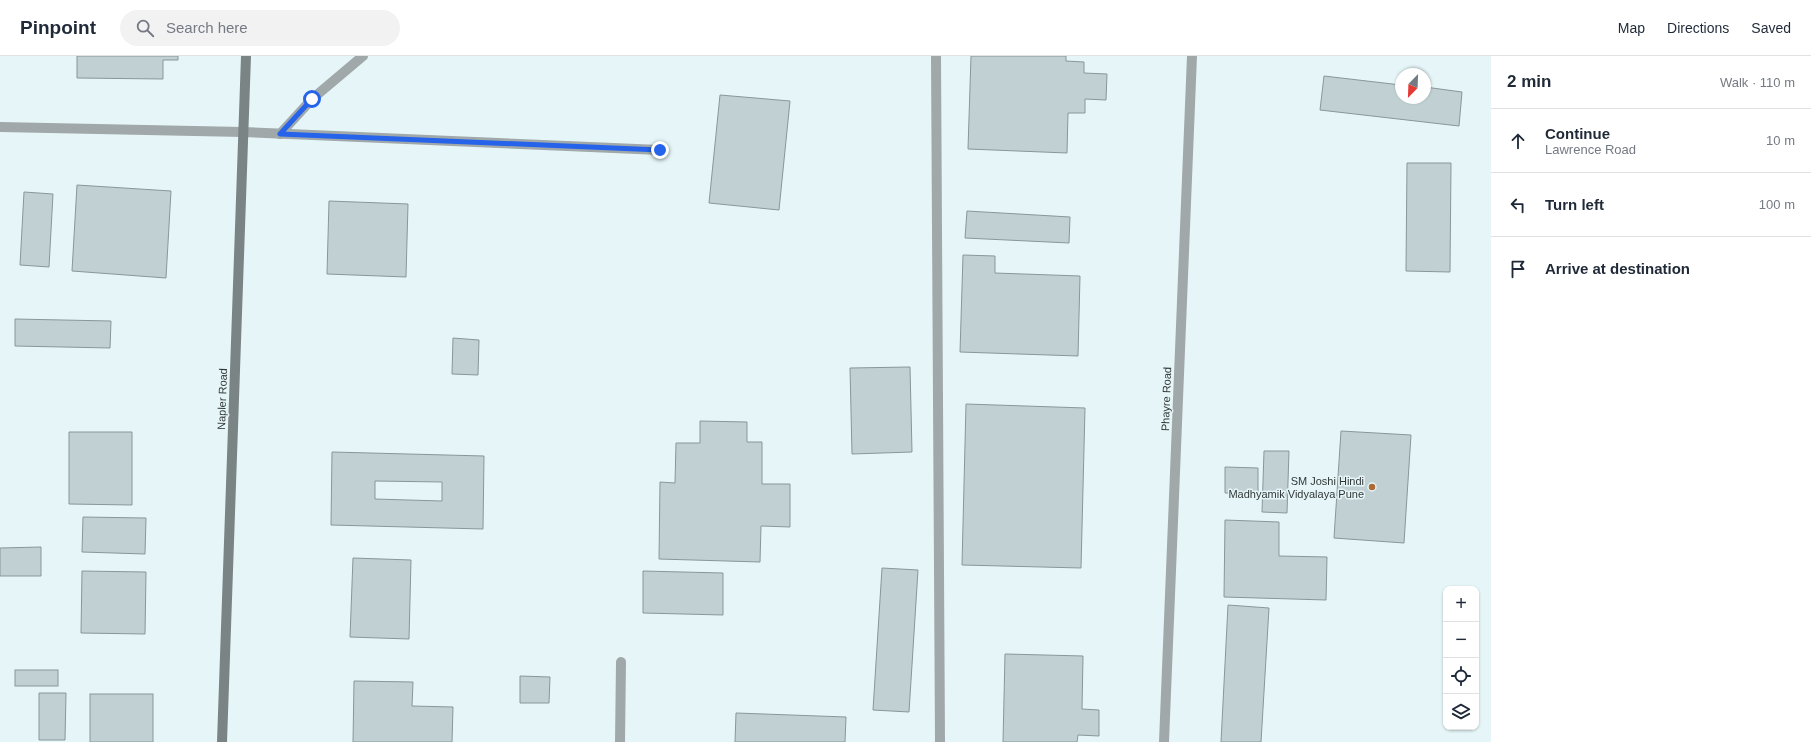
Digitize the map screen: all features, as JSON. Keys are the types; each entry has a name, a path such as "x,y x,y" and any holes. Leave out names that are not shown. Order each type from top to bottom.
{"street":[{"name":"Napler Road","path":"222,742 246,56"},
{"path":"280,134 312,99 363,56"},
{"path":"936,56 940,742"},
{"name":"Phayre Road","path":"1164,742 1192,56"},
{"path":"0,126 243,132 660,150"},
{"path":"620,742 621,662"}],"building":[{"path":"77,56 178,56 178,60 163,60 163,79 77,78"},
{"path":"971,56 1066,56 1066,61 1084,62 1084,73 1107,74 1106,100 1085,99 1085,113 1068,113 1067,153 968,149"},
{"path":"1324,76 1395,84 1395,104 1431,104 1431,88 1462,92 1459,126 1320,110"},
{"path":"720,95 790,101 779,210 709,203"},
{"path":"1407,163 1451,163 1450,272 1406,271"},
{"path":"77,185 171,191 166,278 72,271"},
{"path":"24,192 53,194 49,267 20,265"},
{"path":"329,201 408,204 406,277 327,274"},
{"path":"967,211 1070,217 1069,243 965,238"},
{"path":"963,255 995,256 995,273 1080,276 1078,356 960,352"},
{"path":"15,319 111,321 110,348 15,346"},
{"path":"453,338 479,340 478,375 452,374"},
{"path":"910,367 912,452 852,454 850,368"},
{"path":"966,404 1085,408 1081,568 962,565"},
{"path":"700,421 747,422 747,442 762,442 762,484 790,484 790,527 761,526 760,562 659,559 660,482 675,483 676,443 700,443"},
{"name":"SM Joshi Hindi Madhyamik Vidyalaya Pune","path":"1341,431 1411,435 1404,543 1334,538"},
{"path":"69,432 132,432 132,505 69,504"},
{"path":"1264,451 1289,451 1287,513 1262,512"},
{"path":"332,452 484,456 483,529 331,525","holes":["375,481 442,482 442,501 375,499"]},
{"path":"1225,467 1258,468 1258,494 1225,493"},
{"path":"83,517 146,518 145,554 82,552"},
{"path":"1225,520 1279,522 1279,556 1327,557 1326,600 1224,597"},
{"path":"41,547 41,576 0,576 0,548"},
{"path":"353,558 411,560 409,639 350,637"},
{"path":"882,568 918,570 909,712 873,710"},
{"path":"82,571 146,572 145,634 81,633"},
{"path":"643,571 723,573 723,615 643,613"},
{"path":"1228,605 1269,608 1261,742 1221,742"},
{"path":"1005,654 1083,656 1082,709 1099,710 1099,736 1078,735 1077,742 1003,742"},
{"path":"15,670 58,670 58,686 15,686"},
{"path":"520,676 550,677 549,703 520,703"},
{"path":"354,681 413,682 412,706 453,707 452,742 353,742"},
{"path":"39,693 66,693 65,740 39,740"},
{"path":"90,694 153,694 153,742 90,742"},
{"path":"736,713 846,717 845,742 735,742"}],"place":[{"name":"SM Joshi Hindi Madhyamik Vidyalaya Pune","path":"1372,487"}],"route":[{"path":"312,99 280,134 660,150"}]}
